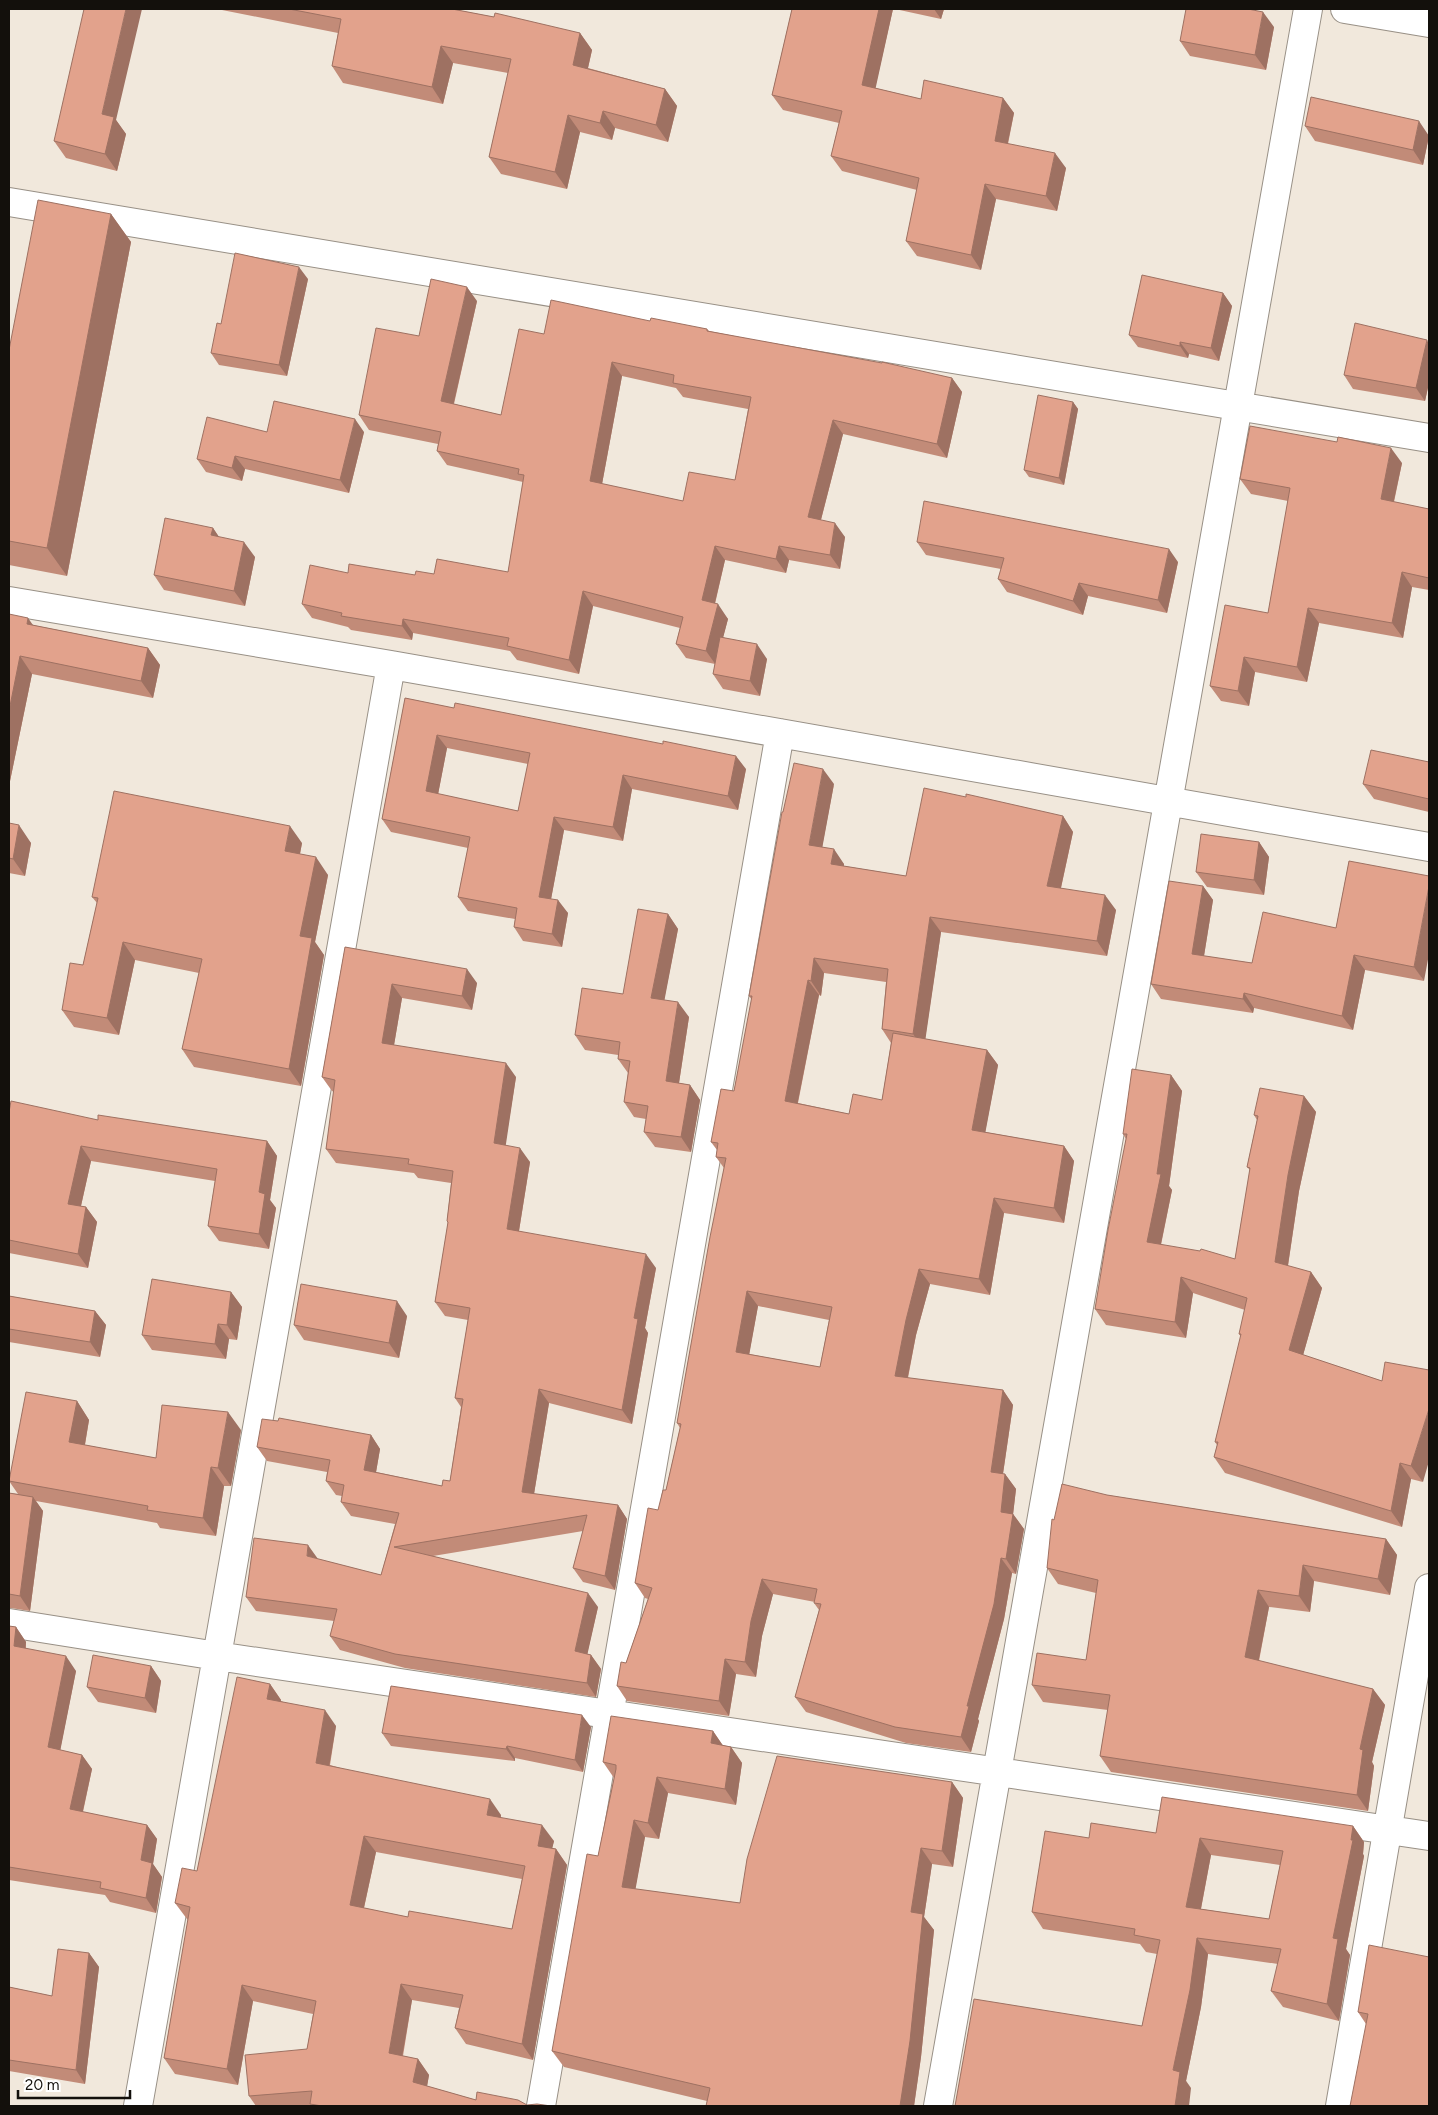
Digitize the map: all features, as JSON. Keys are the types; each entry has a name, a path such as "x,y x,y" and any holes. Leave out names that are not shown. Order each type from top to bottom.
{"street":[{"path":"938,2106 1308,9"},
{"path":"1345,9 1429,23"},
{"path":"9,202 1429,438"},
{"path":"9,601 391,665 1429,847"},
{"path":"138,2106 391,665"},
{"path":"541,2106 780,733"},
{"path":"1340,2106 1429,1588"},
{"path":"9,1623 217,1656 1429,1836"}],"building":[{"path":"84,9 126,9 102,114 114,117 105,154 54,141"},
{"path":"289,9 452,9 494,17 495,13 580,33 573,65 665,89 656,125 603,111 600,123 568,115 555,172 489,157 511,59 441,46 432,87 332,66 341,19"},
{"path":"792,9 879,9 862,85 921,99 924,80 1003,98 995,141 1055,153 1046,196 985,184 971,255 906,241 919,178 831,156 842,111 772,95"},
{"path":"1186,9 1248,9 1263,12 1255,55 1180,41"},
{"path":"1311,97 1419,121 1413,150 1305,126"},
{"path":"38,200 111,214 47,548 9,541 9,350"},
{"path":"235,253 299,267 279,365 211,353 217,323 221,324"},
{"path":"1142,275 1223,293 1211,348 1180,342 1180,346 1129,335"},
{"path":"431,279 467,287 441,401 501,415 519,329 544,334 551,300 650,321 651,318 707,329 707,331 882,362 952,378 937,444 833,420 808,517 835,523 830,555 779,546 776,559 715,546 702,600 718,604 706,651 676,644 683,617 583,591 569,660 507,646 509,638 403,619 402,626 341,616 342,613 302,604 310,565 348,573 349,564 415,575 416,571 434,574 437,559 508,572 524,475 518,474 519,469 437,451 441,432 359,415 376,328 419,336","holes":["612,362 674,375 673,383 751,397 735,480 689,472 683,501 590,481"]},
{"path":"1355,323 1427,340 1416,388 1344,375"},
{"path":"1038,395 1073,402 1059,478 1024,470"},
{"path":"274,401 355,419 340,480 235,456 232,468 197,459 207,417 267,432"},
{"path":"1250,426 1337,442 1338,437 1391,448 1381,499 1429,509 1429,578 1402,572 1392,623 1308,608 1297,667 1244,657 1238,691 1210,686 1225,605 1268,613 1290,488 1240,479"},
{"path":"924,501 1169,549 1158,600 1079,583 1073,601 998,579 1004,558 917,542"},
{"path":"165,518 213,528 211,535 244,542 234,591 154,575"},
{"path":"9,614 28,618 27,624 148,648 141,681 20,656 9,711"},
{"path":"720,637 757,644 750,681 713,674"},
{"path":"405,698 454,708 455,703 663,744 663,741 736,756 728,796 623,775 613,827 554,817 539,897 558,900 552,934 514,927 517,908 458,897 470,837 382,819","holes":["437,735 530,753 518,811 426,791"]},
{"path":"1371,750 1429,762 1429,799 1363,784"},
{"path":"794,763 823,769 809,845 834,849 831,864 906,876 924,788 966,797 966,794 1063,816 1047,886 1105,895 1097,941 930,917 913,1034 882,1029 888,969 814,958 811,981 808,980 785,1101 849,1114 853,1094 882,1100 893,1033 987,1050 972,1130 1064,1146 1054,1208 994,1198 979,1279 919,1269 906,1320 895,1376 1003,1390 991,1472 1005,1474 1001,1512 1013,1514 1006,1559 1001,1558 994,1604 967,1706 969,1706 961,1737 895,1727 795,1697 821,1604 814,1603 817,1589 762,1579 751,1621 745,1662 725,1659 719,1701 617,1686 621,1662 626,1663 652,1588 635,1583 648,1508 658,1510 663,1490 666,1490 681,1424 677,1423 726,1158 716,1157 718,1143 711,1142 721,1089 734,1091 752,996 749,996 783,812","holes":["747,1291 832,1307 820,1367 736,1352"]},
{"path":"114,791 290,826 285,851 316,857 300,936 312,938 289,1069 182,1049 202,959 123,942 107,1018 62,1010 70,963 83,965 98,898 92,897"},
{"path":"9,823 19,825 13,859 9,858"},
{"path":"1201,834 1259,842 1254,880 1196,872"},
{"path":"1349,861 1429,876 1429,886 1414,967 1354,955 1342,1016 1244,993 1243,999 1151,984 1169,881 1203,886 1192,954 1252,963 1263,912 1336,928"},
{"path":"638,909 668,914 651,998 678,1002 666,1081 690,1085 681,1137 644,1132 648,1106 624,1102 630,1061 618,1059 620,1042 575,1035 582,988 623,994"},
{"path":"345,947 467,969 462,996 392,984 382,1043 506,1063 494,1143 520,1148 507,1229 646,1254 634,1318 638,1319 622,1410 539,1389 522,1492 618,1505 605,1576 573,1568 587,1515 394,1547 588,1593 575,1651 591,1655 587,1683 395,1654 330,1636 337,1609 246,1597 254,1538 308,1545 307,1556 381,1575 399,1513 341,1502 344,1485 326,1481 330,1460 257,1447 262,1419 278,1421 279,1418 371,1435 364,1470 442,1486 443,1480 450,1481 463,1399 455,1398 470,1308 435,1302 448,1222 453,1171 408,1164 409,1159 326,1149 335,1080 322,1077"},
{"path":"1132,1069 1171,1075 1157,1174 1161,1174 1147,1242 1200,1251 1201,1249 1235,1259 1250,1168 1247,1167 1258,1116 1254,1115 1260,1088 1304,1096 1288,1175 1275,1262 1311,1272 1289,1350 1382,1381 1385,1362 1429,1370 1429,1409 1411,1466 1400,1463 1391,1511 1214,1457 1218,1442 1215,1442 1241,1334 1239,1334 1247,1298 1181,1277 1175,1322 1095,1309 1127,1134 1123,1134"},
{"path":"11,1101 98,1120 98,1115 267,1141 259,1192 265,1194 259,1234 208,1226 217,1169 81,1146 68,1204 86,1207 78,1254 9,1240 9,1112"},
{"path":"152,1279 231,1292 227,1325 218,1324 215,1344 142,1335"},
{"path":"301,1284 397,1301 389,1343 294,1325"},
{"path":"9,1296 95,1311 90,1342 9,1329"},
{"path":"26,1392 77,1401 69,1442 156,1458 162,1405 228,1412 218,1468 211,1467 203,1518 147,1510 148,1506 9,1481"},
{"path":"1062,1484 1107,1495 1386,1539 1378,1579 1303,1565 1299,1596 1258,1590 1245,1657 1373,1689 1360,1749 1363,1750 1357,1795 1100,1756 1110,1695 1032,1685 1037,1653 1086,1660 1098,1580 1047,1568 1052,1519 1054,1520"},
{"path":"9,1493 33,1497 20,1596 9,1594"},
{"path":"9,1626 16,1627 14,1646 66,1656 48,1747 82,1755 70,1809 147,1825 141,1860 152,1863 146,1898 100,1888 101,1882 9,1867"},
{"path":"93,1655 151,1666 145,1698 87,1687"},
{"path":"237,1677 270,1684 267,1699 325,1710 316,1763 490,1799 487,1815 542,1825 538,1846 556,1849 522,2044 455,2028 463,1995 401,1984 389,2053 418,2059 413,2082 476,2100 477,2092 518,2100 527,2105 551,2106 322,2106 310,2104 312,2091 249,2096 245,2055 307,2049 316,2001 242,1985 227,2069 164,2058 190,1907 175,1903 182,1868 197,1871","holes":["364,1836 525,1866 512,1929 409,1911 408,1917 350,1905"]},
{"path":"391,1686 582,1715 575,1760 507,1746 506,1749 382,1733"},
{"path":"611,1716 713,1731 711,1743 731,1747 725,1789 657,1777 648,1823 634,1820 622,1887 740,1903 747,1859 777,1756 952,1782 942,1851 921,1848 911,1912 923,1914 910,2041 900,2106 706,2106 710,2088 552,2051 587,1854 598,1856 616,1769 616,1765 603,1762"},
{"path":"1162,1797 1353,1826 1351,1840 1353,1840 1333,1938 1338,1939 1327,2004 1271,1991 1281,1949 1197,1938 1190,1990 1173,2070 1180,2072 1175,2106 955,2106 974,1999 1142,2026 1160,1940 1134,1935 1135,1929 1032,1912 1045,1831 1089,1838 1091,1823 1156,1833","holes":["1200,1838 1283,1851 1269,1919 1186,1907"]},
{"path":"1369,1945 1429,1957 1429,2106 1350,2106 1368,2014 1358,2012"},
{"path":"58,1949 89,1953 76,2070 9,2060 9,1987 52,1996"}]}
